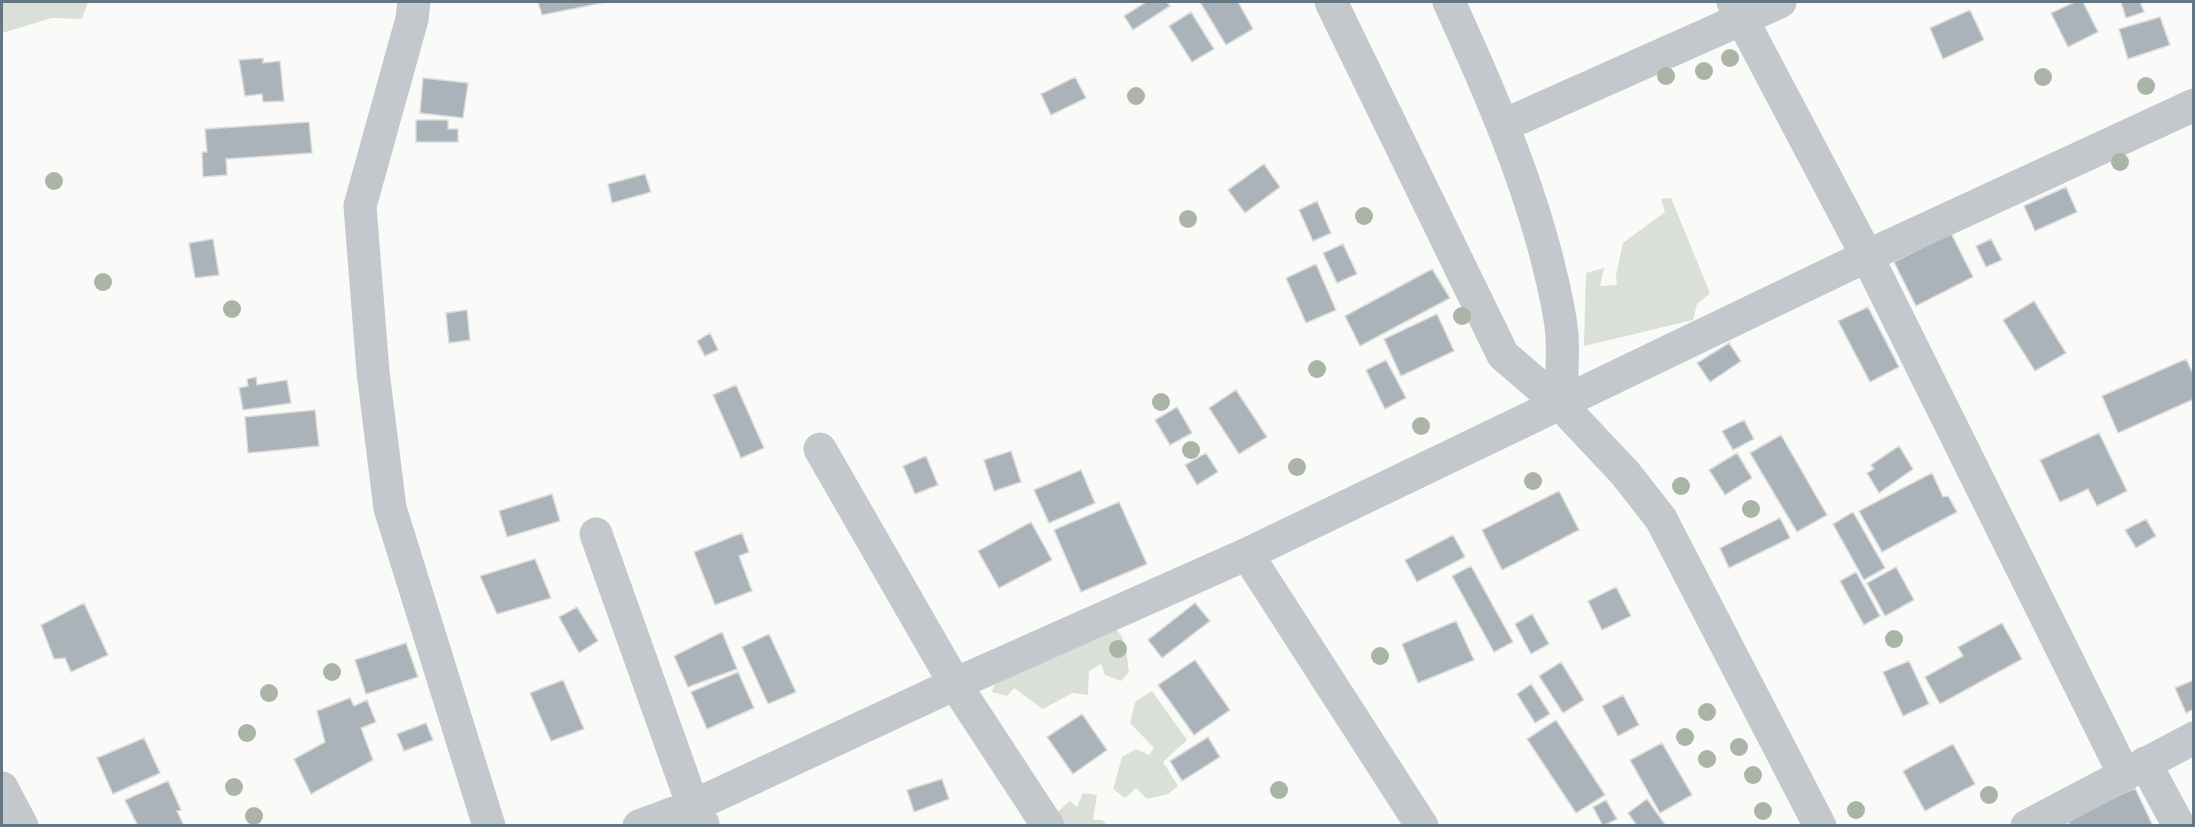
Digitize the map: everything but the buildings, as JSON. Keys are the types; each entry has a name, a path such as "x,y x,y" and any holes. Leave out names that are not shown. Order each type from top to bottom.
{"street":[{"path":"414,2 412,19 360,206 373,372 390,508 489,825"},
{"path":"1331,2 1503,355 1562,405 1625,473 1661,519 1820,825"},
{"path":"1449,2 1504,125 1541,240 1561,320 1562,405"},
{"path":"1504,125 1737,10 1780,2"},
{"path":"1737,10 2135,769 2179,825"},
{"path":"639,825 699,816 955,684 1247,554 1562,405 1867,256 2193,105"},
{"path":"820,449 955,684 1048,825"},
{"path":"596,534 699,816"},
{"path":"1247,554 1422,825"},
{"path":"2027,825 2193,738"},
{"path":"2,788 22,825"}],"shaded area":[{"path":"2,2 88,2 82,19 52,18 2,33"},
{"path":"1671,198 1710,293 1697,304 1693,320 1584,346 1586,273 1604,268 1600,286 1617,285 1616,275 1623,243 1665,212 1661,199"},
{"path":"1110,624 1120,634 1126,651 1129,672 1121,681 1105,675 1101,664 1089,671 1088,695 1072,693 1043,709 1014,688 1007,696 992,692 1000,671"},
{"path":"1152,691 1187,740 1163,762 1178,786 1168,794 1147,799 1136,788 1125,798 1113,789 1122,757 1136,749 1149,755 1154,748 1130,723 1135,702"},
{"path":"1083,793 1097,795 1093,820 1102,820 1107,825 1059,825 1054,815 1070,801 1077,807"}]}
